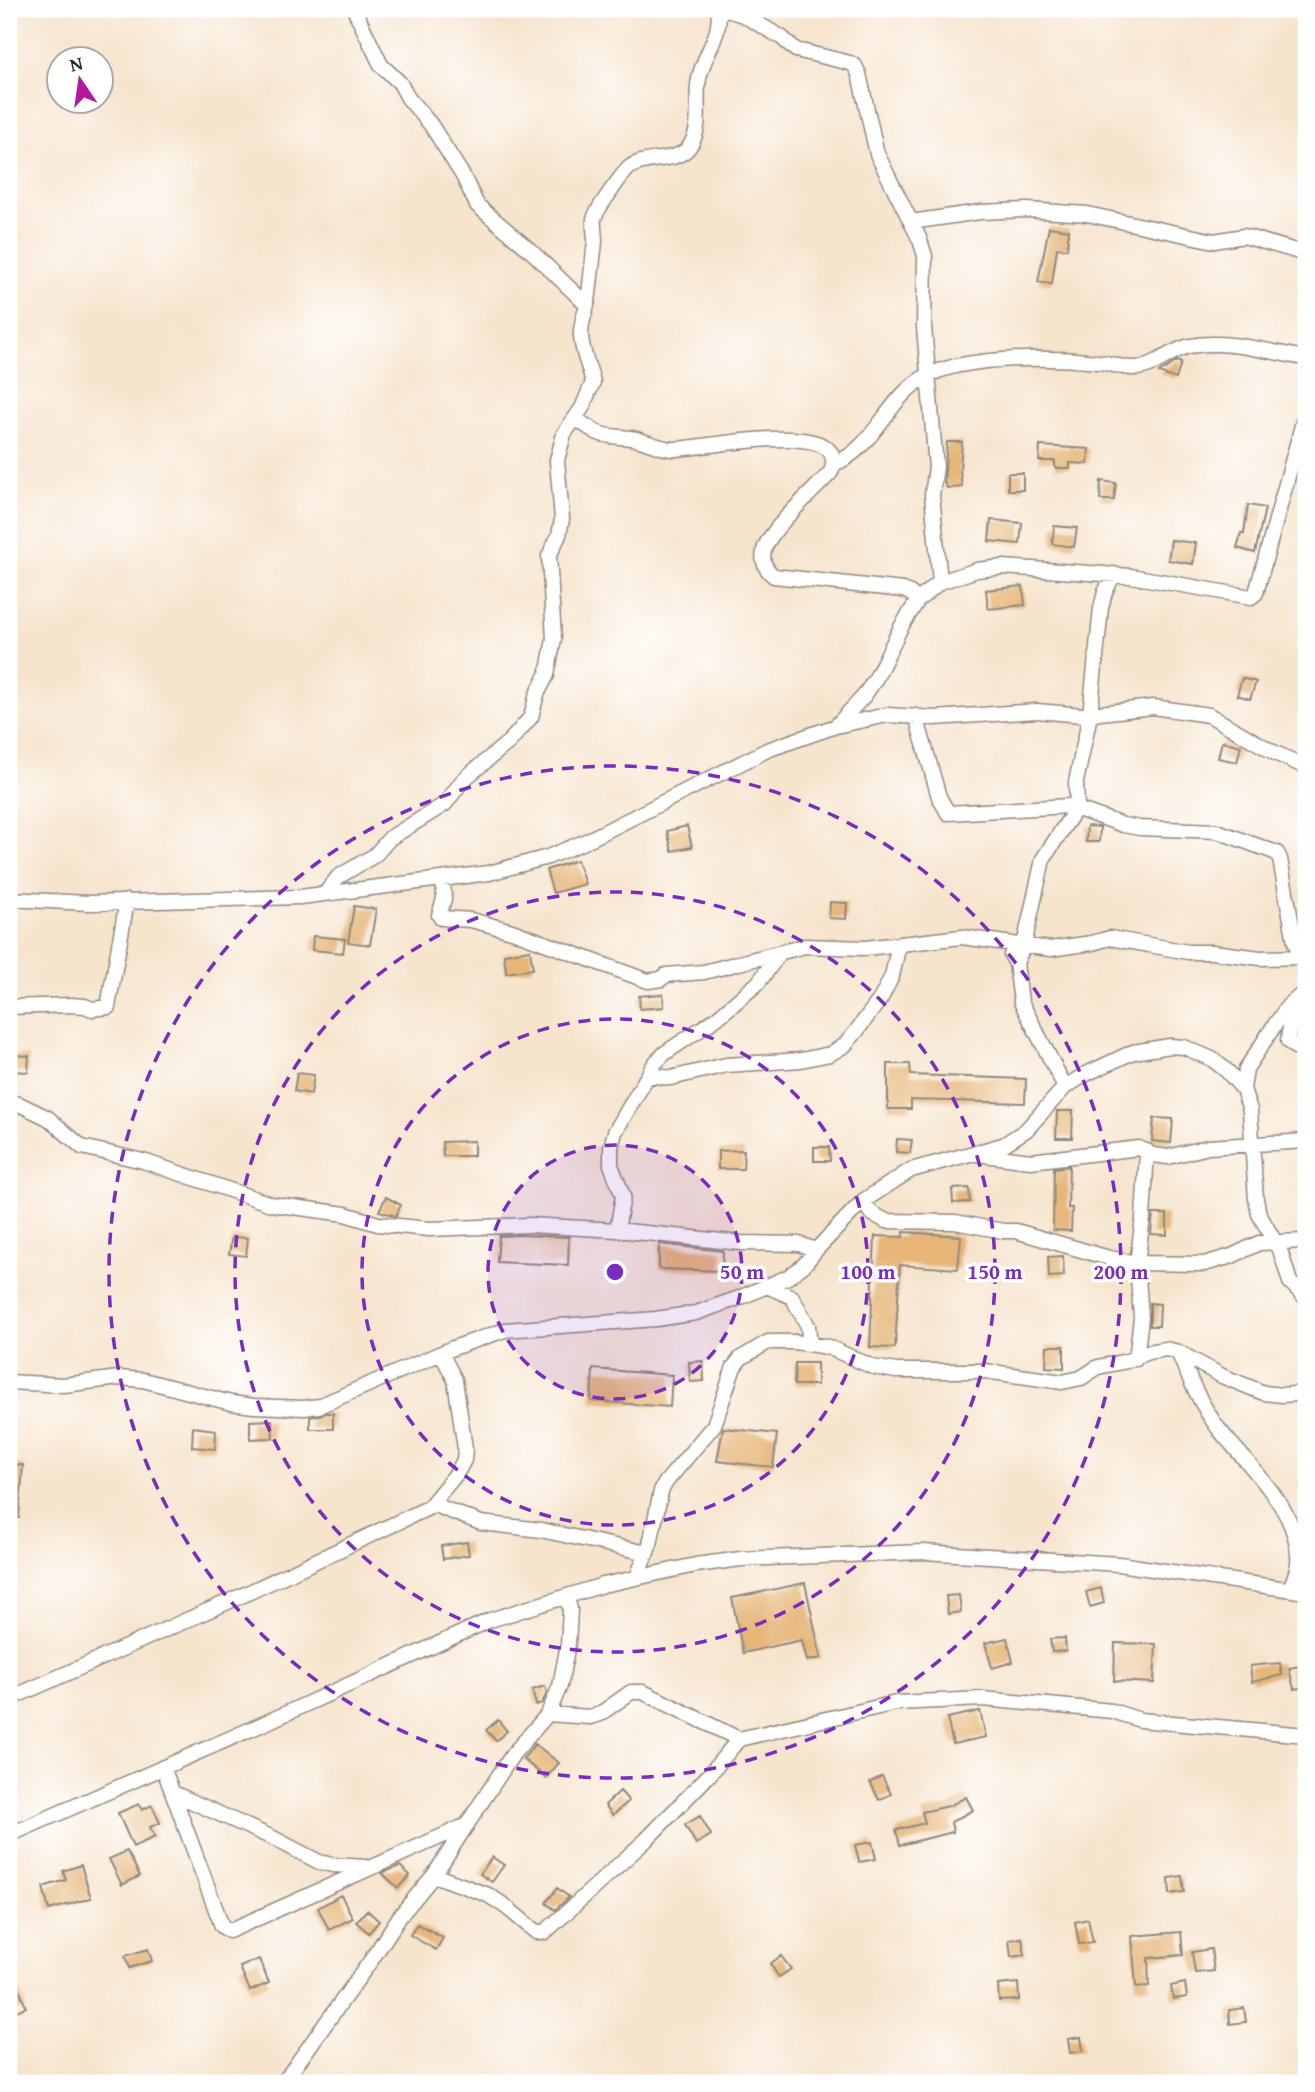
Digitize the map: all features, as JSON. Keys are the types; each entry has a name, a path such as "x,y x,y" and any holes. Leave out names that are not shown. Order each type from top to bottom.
{"street":[{"path":"354,9 381,65 400,83 408,99 431,125 463,176 477,205 531,251 587,305"},
{"path":"325,894 338,877 375,855 390,838 444,804 463,780 510,741 531,717 537,694 547,675 554,639 549,556 559,535 562,519 555,465 565,434 593,382 582,346 582,320 587,305 595,240 594,219 618,179 630,167 640,162 676,156 691,144 699,118 696,96 702,62 716,34 720,20 718,9"},
{"path":"724,9 743,15 781,37 796,50 855,66 877,153 925,256 926,376 936,467 932,495 940,582"},
{"path":"911,222 980,212 1027,209 1087,214 1214,241 1244,236 1306,254"},
{"path":"834,464 860,447 901,395 926,376 946,368 971,363 1037,359 1100,362 1134,368 1148,366 1172,352 1207,344 1224,344 1306,358"},
{"path":"836,726 876,678 901,627 918,600 940,582 976,570 1003,567 1114,574 1168,581 1245,597 1256,593 1306,411"},
{"path":"575,419 599,433 670,449 751,439 814,443 830,449 834,464 831,472 771,537 763,554 765,567 774,576 903,590 918,600"},
{"path":"1016,963 1024,945 1043,859 1077,807 1076,782 1090,715 1101,608 1114,574"},
{"path":"9,899 88,903 272,898 489,873 548,857 658,806 767,750 836,726 887,715 935,718 1037,712 1090,715 1142,707 1209,715 1275,753 1306,767"},
{"path":"443,878 444,899 439,910 442,918 471,920 512,931 648,981 661,979 666,975 704,972 805,946 865,948 962,937 1050,948 1110,938 1188,952 1303,962 1295,942 1277,853 1217,831 1140,828 1123,825 1077,807 948,813 939,797 916,716"},
{"path":"9,1007 108,1007 127,901"},
{"path":"1003,942 1016,963 1021,1002 1065,1087"},
{"path":"648,1074 671,1078 726,1065 801,1060 830,1054 845,1045 881,998 892,976 899,944"},
{"path":"617,1230 623,1196 611,1165 611,1147 615,1132 648,1074 665,1053 717,1018 758,983 780,953"},
{"path":"1242,1089 1246,1069 1306,982"},
{"path":"1288,1006 1306,993"},
{"path":"1306,993 1289,1028 1288,1041 1295,1047 1306,1049"},
{"path":"9,1382 64,1385 119,1378 142,1380 231,1403 304,1408 335,1400 441,1353 505,1330 696,1314 788,1277 804,1265 863,1201 911,1170 1003,1145 1026,1130 1065,1087 1133,1052 1170,1046 1184,1047 1212,1059 1227,1070 1242,1089 1250,1110 1259,1214 1281,1253 1290,1282 1306,1298"},
{"path":"1227,1070 1246,1069"},
{"path":"9,1102 48,1118 82,1147 143,1161 271,1203 345,1214 378,1224 409,1228 529,1225 617,1230 741,1243 799,1244 816,1250"},
{"path":"975,1154 1031,1161 1134,1148 1168,1157 1200,1149 1306,1142"},
{"path":"1136,1359 1141,1318 1137,1263 1147,1151"},
{"path":"863,1201 871,1213 886,1221 954,1222 1016,1231 1109,1258 1137,1263 1205,1264 1232,1256 1247,1247 1273,1241 1306,1241"},
{"path":"767,1286 792,1297 808,1326 810,1344"},
{"path":"637,1577 647,1553 661,1491 692,1448 714,1425 734,1367 741,1359 768,1342 828,1347 873,1367 896,1371 985,1371 1062,1382 1081,1378 1098,1367 1136,1359 1157,1350 1178,1352 1222,1376 1264,1392 1283,1395 1306,1393"},
{"path":"1178,1352 1201,1402 1268,1487 1287,1518 1298,1554 1298,1567 1290,1589"},
{"path":"9,1699 408,1519 432,1504 457,1473 466,1449 455,1380 441,1353"},
{"path":"432,1504 481,1522 541,1530 647,1553"},
{"path":"9,1835 265,1723 490,1620 637,1577 696,1565 741,1559 923,1552 1119,1564 1306,1592"},
{"path":"283,2083 400,1916 434,1875 513,1755 548,1714 556,1699 568,1644 570,1610 567,1596"},
{"path":"548,1714 590,1717 600,1714 631,1692 637,1691 740,1739"},
{"path":"434,1875 488,1895 536,1932 545,1932 646,1840 740,1739 896,1703 983,1699 1112,1710 1140,1720 1306,1735"},
{"path":"163,1767 222,1926 229,1930 468,1824"},
{"path":"173,1793 319,1862 347,1867 372,1867"}],"building":[{"path":"1049,227 1069,230 1067,249 1057,248 1052,284 1038,282"},
{"path":"1177,361 1181,363 1176,379 1159,373"},
{"path":"947,442 962,442 962,487 947,488 944,482"},
{"path":"1040,446 1089,449 1088,464 1070,463 1070,468 1055,468 1055,461 1039,461"},
{"path":"1008,473 1023,473 1023,490 1008,490"},
{"path":"1101,481 1116,483 1114,500 1100,500"},
{"path":"1248,505 1265,508 1255,553 1237,548 1241,533 1244,533"},
{"path":"991,520 1022,523 1020,544 989,541"},
{"path":"1054,526 1077,528 1074,547 1052,544"},
{"path":"1171,540 1196,543 1193,564 1168,560"},
{"path":"1023,586 1025,605 988,609 986,590"},
{"path":"1242,678 1256,682 1250,699 1237,695"},
{"path":"1222,741 1241,746 1237,762 1218,758"},
{"path":"687,826 692,847 672,851 667,831"},
{"path":"1087,826 1100,827 1099,842 1086,842"},
{"path":"577,860 585,884 553,893 546,870"},
{"path":"830,902 847,903 846,919 829,918"},
{"path":"354,906 376,909 370,945 348,942"},
{"path":"313,936 345,939 343,953 312,950"},
{"path":"530,950 533,969 506,973 504,954"},
{"path":"663,994 664,1007 640,1009 639,996"},
{"path":"13,1055 29,1056 28,1072 12,1071"},
{"path":"888,1064 910,1064 911,1075 1026,1079 1025,1103 911,1100 911,1109 888,1109"},
{"path":"297,1073 314,1075 311,1094 294,1091"},
{"path":"1057,1111 1073,1111 1072,1138 1056,1138"},
{"path":"1154,1118 1173,1119 1171,1143 1152,1141"},
{"path":"897,1139 912,1140 910,1153 896,1152"},
{"path":"474,1141 474,1156 443,1156 442,1142"},
{"path":"814,1147 829,1147 830,1161 814,1161"},
{"path":"744,1150 743,1169 718,1169 718,1151"},
{"path":"1069,1166 1068,1208 1072,1208 1071,1231 1053,1230 1054,1168"},
{"path":"969,1188 970,1202 953,1203 952,1189"},
{"path":"386,1197 401,1205 396,1216 379,1211"},
{"path":"1153,1214 1167,1214 1167,1235 1151,1234"},
{"path":"904,1232 961,1236 958,1269 900,1265 895,1348 870,1347 875,1236 903,1237"},
{"path":"499,1236 569,1237 568,1265 497,1262"},
{"path":"232,1237 248,1238 246,1256 229,1254"},
{"path":"659,1244 723,1251 722,1271 659,1269"},
{"path":"1063,1256 1064,1276 1049,1277 1048,1257"},
{"path":"1150,1303 1160,1304 1159,1326 1150,1326"},
{"path":"1047,1346 1064,1346 1064,1368 1046,1367"},
{"path":"703,1361 704,1381 690,1382 689,1362"},
{"path":"795,1363 817,1363 817,1385 794,1385"},
{"path":"593,1369 672,1375 670,1407 591,1401"},
{"path":"333,1413 333,1429 310,1429 310,1417"},
{"path":"272,1420 273,1438 250,1439 250,1421"},
{"path":"193,1427 216,1430 215,1449 192,1447"},
{"path":"723,1428 777,1434 773,1467 717,1461"},
{"path":"9,1465 23,1465 19,1518 9,1517"},
{"path":"467,1542 469,1555 443,1559 441,1546"},
{"path":"805,1583 821,1658 807,1661 802,1640 743,1653 732,1598"},
{"path":"1101,1588 1104,1603 1090,1607 1086,1592"},
{"path":"959,1595 961,1612 948,1614 946,1596"},
{"path":"1007,1638 1013,1662 992,1668 985,1643"},
{"path":"1065,1638 1066,1651 1052,1652 1050,1639"},
{"path":"1115,1643 1156,1644 1154,1683 1114,1681"},
{"path":"1280,1663 1282,1675 1252,1682 1250,1666"},
{"path":"1306,1665 1306,1687 1294,1689 1289,1668"},
{"path":"545,1686 547,1693 542,1703 536,1705 532,1690"},
{"path":"980,1711 986,1737 953,1744 947,1718"},
{"path":"498,1720 507,1731 496,1741 486,1730"},
{"path":"535,1744 559,1763 546,1778 523,1759"},
{"path":"882,1776 891,1794 879,1800 870,1782"},
{"path":"620,1791 629,1801 613,1815 605,1805"},
{"path":"966,1797 973,1810 951,1822 953,1832 900,1845 896,1830 925,1823 922,1812 949,1806"},
{"path":"139,1804 142,1810 152,1805 160,1823 150,1827 155,1837 133,1847 118,1813"},
{"path":"700,1816 711,1835 696,1844 685,1825"},
{"path":"872,1842 876,1859 859,1862 855,1845"},
{"path":"127,1851 140,1876 122,1885 109,1859"},
{"path":"492,1857 504,1865 492,1882 480,1874"},
{"path":"81,1865 91,1898 49,1910 43,1887 66,1880 63,1871"},
{"path":"400,1866 410,1875 398,1888 382,1873"},
{"path":"1182,1876 1184,1892 1170,1894 1169,1878"},
{"path":"557,1888 569,1897 555,1910 546,1903"},
{"path":"341,1895 353,1918 329,1930 318,1908"},
{"path":"367,1910 379,1921 369,1933 356,1922"},
{"path":"1088,1919 1093,1942 1079,1944 1075,1922"},
{"path":"417,1924 443,1938 436,1950 410,1935"},
{"path":"1181,1932 1183,1955 1148,1958 1149,1986 1136,1987 1132,1936"},
{"path":"1022,1938 1025,1955 1011,1957 1009,1940"},
{"path":"148,1949 152,1961 129,1968 125,1956"},
{"path":"1211,1949 1214,1971 1195,1973 1192,1952"},
{"path":"781,1956 791,1969 779,1977 770,1964"},
{"path":"259,1959 269,1983 250,1991 240,1967"},
{"path":"9,1965 26,2007 9,2014"},
{"path":"1018,1983 1019,2000 999,2001 998,1985"},
{"path":"1185,1983 1187,1997 1173,1999 1171,1986"},
{"path":"1244,2008 1246,2022 1230,2024 1229,2010"},
{"path":"1081,2037 1083,2051 1070,2053 1068,2039"}]}
